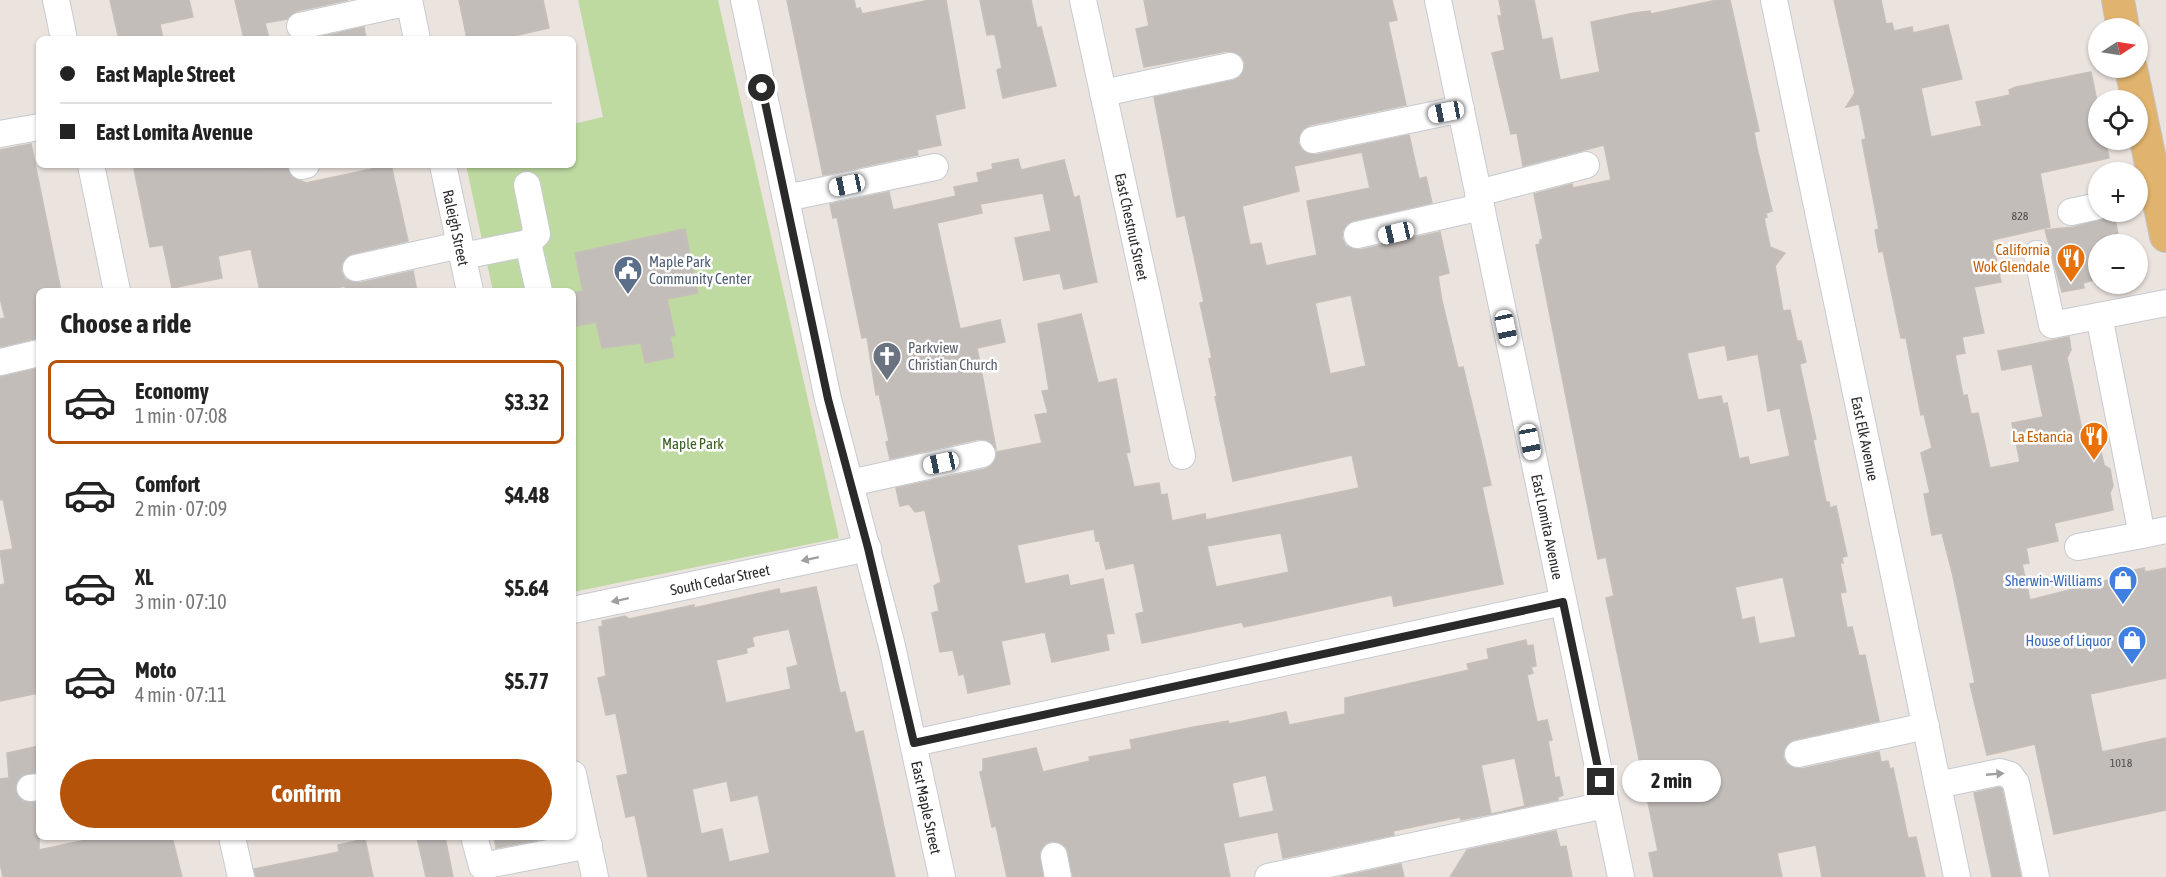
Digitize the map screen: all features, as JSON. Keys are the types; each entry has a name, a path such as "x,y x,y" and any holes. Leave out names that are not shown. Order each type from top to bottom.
{"main road":[{"path":"2118,0 2121,18"},
{"path":"2132,78 2143,162"},
{"path":"2148,197 2166,236"}],"street":[{"path":"56,0 63,36"},
{"name":"East Maple Street","path":"744,0 828,399 868,548 914,743 942,877"},
{"name":"East Chestnut Street","path":"1083,0 1182,456"},
{"name":"East Lomita Avenue","path":"1438,0 1621,877"},
{"name":"East Elk Avenue","path":"1774,0 1957,877"},
{"path":"300,26 409,1 416,36"},
{"path":"1103,93 1230,66"},
{"path":"1313,140 1461,109"},
{"path":"0,134 36,128"},
{"path":"1357,238 1481,205 1586,165"},
{"path":"786,198 935,167"},
{"path":"92,168 116,288"},
{"name":"Raleigh Street","path":"445,168 469,288"},
{"path":"356,268 528,243 537,234 527,185"},
{"path":"2071,212 2088,208"},
{"path":"528,243 538,288"},
{"path":"2037,254 2052,325 2166,303"},
{"path":"2078,547 2154,533 2099,316"},
{"path":"0,362 36,354"},
{"path":"850,483 982,454"},
{"name":"South Cedar Street","path":"576,609 868,548"},
{"path":"914,743 1563,602"},
{"path":"1798,754 1927,732"},
{"path":"1835,759 1927,732"},
{"path":"1938,785 2000,772 2010,775 2016,783 2036,877"},
{"path":"576,787 596,877"},
{"path":"1268,877 1605,804"},
{"path":"233,840 241,877"},
{"path":"475,840 482,866 589,845"}],"green space":[{"name":"Maple Park","path":"578,0 718,0 839,538 576,591 576,288 492,288 467,168 576,168 576,123 603,117"}],"building":[{"path":"110,0 189,0 193,17 160,24 162,36 118,36"},
{"path":"235,0 348,0 297,11 287,19 265,23 268,36 243,36"},
{"path":"459,0 543,0 549,28 513,36 466,36"},
{"path":"787,0 854,0 856,9 860,8 862,14 930,0 946,0 965,108 935,115 941,145 917,150 918,155 823,175"},
{"path":"980,0 1031,0 1037,28 1041,27 1056,86 1003,98 997,70 1002,68 995,34 987,35"},
{"path":"1144,0 1392,0 1397,20 1388,22 1406,105 1310,125 1303,129 1298,142 1302,150 1315,155 1409,135 1419,179 1426,177 1432,203 1353,221 1343,230 1342,238 1346,246 1360,250 1440,232 1449,273 1438,276 1442,301 1458,368 1463,367 1491,485 1482,487 1503,584 1394,606 1392,595 1244,627 1242,622 1142,643 1136,614 1144,612 1134,563 1106,569 1094,529 1017,545 1025,584 1068,575 1070,586 1103,579 1114,633 1106,634 1109,650 1052,662 1045,632 1001,641 1010,684 968,693 964,674 959,675 953,650 940,652 932,613 939,611 934,586 941,582 925,510 915,512 909,504 900,506 896,488 985,469 992,465 997,452 1042,443 1035,415 1048,413 1042,391 1049,390 1038,324 1081,314 1098,383 1116,379 1130,452 1126,453 1134,487 1159,483 1161,495 1167,494 1172,521 1205,514 1206,520 1359,488 1352,455 1233,481 1215,397 1217,396 1209,359 1212,358 1200,303 1204,302 1185,215 1177,217 1154,97 1234,80 1240,77 1245,63 1241,56 1227,51 1144,67 1136,29 1149,26","holes":["1362,152 1370,188 1307,201 1317,255 1266,266 1261,243 1250,245 1242,206 1299,191 1294,166","1351,295 1366,366 1330,374 1315,303","1281,533 1289,572 1216,587 1207,546"]},
{"path":"1499,0 1534,0 1542,40 1552,38 1560,80 1600,72 1591,22 1634,13 1650,11 1651,14 1717,0 1730,0 1759,131 1754,132 1772,211 1766,213 1767,217 1764,218 1770,247 1785,253 1775,266 1783,311 1790,310 1797,341 1801,341 1806,362 1800,366 1816,439 1813,440 1826,502 1829,502 1830,508 1836,506 1847,556 1842,557 1843,563 1840,563 1846,592 1840,593 1847,628 1852,627 1859,656 1865,655 1879,721 1794,740 1784,749 1783,757 1787,764 1801,769 1879,752 1881,762 1888,761 1890,769 1893,768 1908,838 1916,837 1925,877 1822,877 1816,845 1777,853 1782,877 1654,877 1649,853 1658,851 1606,598 1614,596 1606,557 1598,559 1536,245 1540,244 1540,240 1543,239 1534,194 1572,184 1573,188 1611,180 1604,145 1523,166 1517,133 1511,134 1492,53 1505,50 1498,16 1502,16","holes":["1725,345 1728,360 1758,354 1768,411 1780,408 1790,456 1750,465 1748,457 1739,459 1727,403 1723,404 1721,396 1698,400 1687,353","1783,577 1796,637 1759,644 1754,617 1742,620 1735,587"]},
{"path":"1834,0 1881,0 1886,24 1892,23 1894,31 1912,27 1913,33 1948,25 1962,79 1921,88 1931,137 1982,126 1976,102 2010,95 2009,90 2016,87 2088,73 2088,78 2092,78 2095,90 2088,90 2088,150 2107,150 2109,158 2040,173 2050,227 1992,240 2001,282 1974,287 1984,333 1962,337 1965,353 1955,355 1963,396 1967,395 1971,414 1978,413 1990,468 2020,462 2012,423 2043,417 2032,364 2002,370 1998,351 2069,337 2071,350 2067,358 2086,450 2100,447 2104,465 2110,469 2113,510 2054,523 2058,541 2026,548 2029,563 2022,564 2030,600 2116,578 2115,574 2144,568 2145,572 2166,568 2166,678 2090,694 2102,752 2166,738 2166,810 2054,834 2035,744 1987,755 1970,684 1975,683 1953,576 1942,533 1932,535 1924,494 1930,493 1921,453 1932,448 1924,414 1921,415 1906,338 1901,338 1883,251 1879,252 1875,230 1879,229 1862,140 1866,139 1859,104 1846,107 1855,93"},
{"path":"364,27 366,36 325,36"},
{"path":"31,144 60,288 36,288 36,339 0,347 0,319 5,318 0,298 0,150"},
{"path":"1018,159 1021,170 1064,160 1074,198 1079,196 1097,282 1064,289 1060,273 1024,280 1015,238 1051,231 1043,193 980,204 982,213 937,223 960,329 1000,320 1005,342 977,348 996,449 987,440 979,439 890,459 886,442 889,441 879,394 876,395 867,337 862,338 837,217 833,218 830,204 889,192 893,210 956,196 954,187 979,182 977,173 993,169 992,164"},
{"path":"288,168 292,177 306,183 377,168 392,168 408,241 352,254 342,263 341,271 345,279 359,283 413,271 416,288 345,288 345,286 259,288 251,249 218,256 222,278 172,288 163,245 150,247 134,169"},
{"path":"2091,222 2115,222 2118,234 2088,234 2088,282 2083,283 2084,288 2062,292 2045,230 2074,227"},
{"name":"Maple Park Community Center","path":"685,229 698,293 667,299 675,335 670,337 674,357 645,363 641,343 602,348 596,322 576,326 576,292 583,291 575,253"},
{"path":"36,369 36,694 0,701 0,585 5,584 0,551 13,549 3,499 0,500 0,377"},
{"path":"816,587 840,693 845,692 855,733 863,731 895,877 648,877 635,815 626,817 617,776 628,774 616,713 606,715 598,678 606,676 599,627 603,626 602,621 625,616 629,619 694,605 694,608 779,589 780,594","holes":["789,629 798,665 787,668 791,689 726,703 716,660 747,653 746,648 754,646 752,638 755,636","727,781 731,801 758,795 770,853 729,862 722,829 701,834 692,789"]},
{"path":"1526,640 1527,646 1533,645 1536,666 1531,667 1533,673 1527,675 1537,722 1547,720 1552,740 1548,741 1555,778 1559,777 1563,795 1558,797 1558,800 1492,814 1525,806 1515,758 1481,765 1491,814 1461,820 1460,817 1393,831 1394,835 1283,858 1278,832 1223,843 1230,877 1073,877 1066,847 1052,841 1045,844 1040,852 1043,877 1007,877 996,826 992,827 980,772 983,771 983,759 1036,748 1043,772 1090,761 1089,757 1132,749 1130,740 1194,727 1228,721 1229,724 1286,712 1289,725 1345,714 1345,698 1469,670 1467,664 1489,659 1487,649","holes":["1266,775 1274,811 1239,818 1232,783"]},
{"path":"36,747 36,773 22,776 15,789 23,801 36,802 36,840 39,840 39,850 86,840 173,840 182,877 3,877 0,863 0,779 9,778 7,753"},
{"path":"1999,787 2002,789 2021,877 1992,877 1974,793"},
{"path":"1556,831 1560,847 1566,846 1572,877 1450,877 1467,850"},
{"path":"365,840 373,877 256,877 254,869 339,852 338,845"},
{"path":"418,840 446,840 453,877 426,877"},
{"path":"495,840 537,840 496,848"},
{"path":"1401,864 1404,877 1340,877"}],"place":[{"name":"California Wok Glendale","path":"2071,284"},
{"name":"Maple Park Community Center","path":"628,296"},
{"name":"Parkview Christian Church","path":"887,382"},
{"name":"La Estancia","path":"2094,462"},
{"name":"Sherwin-Williams","path":"2123,606"},
{"name":"House of Liquor","path":"2132,666"}],"route":[{"path":"762,88 828,399 868,548 914,743 1563,602 1601,782"}]}
